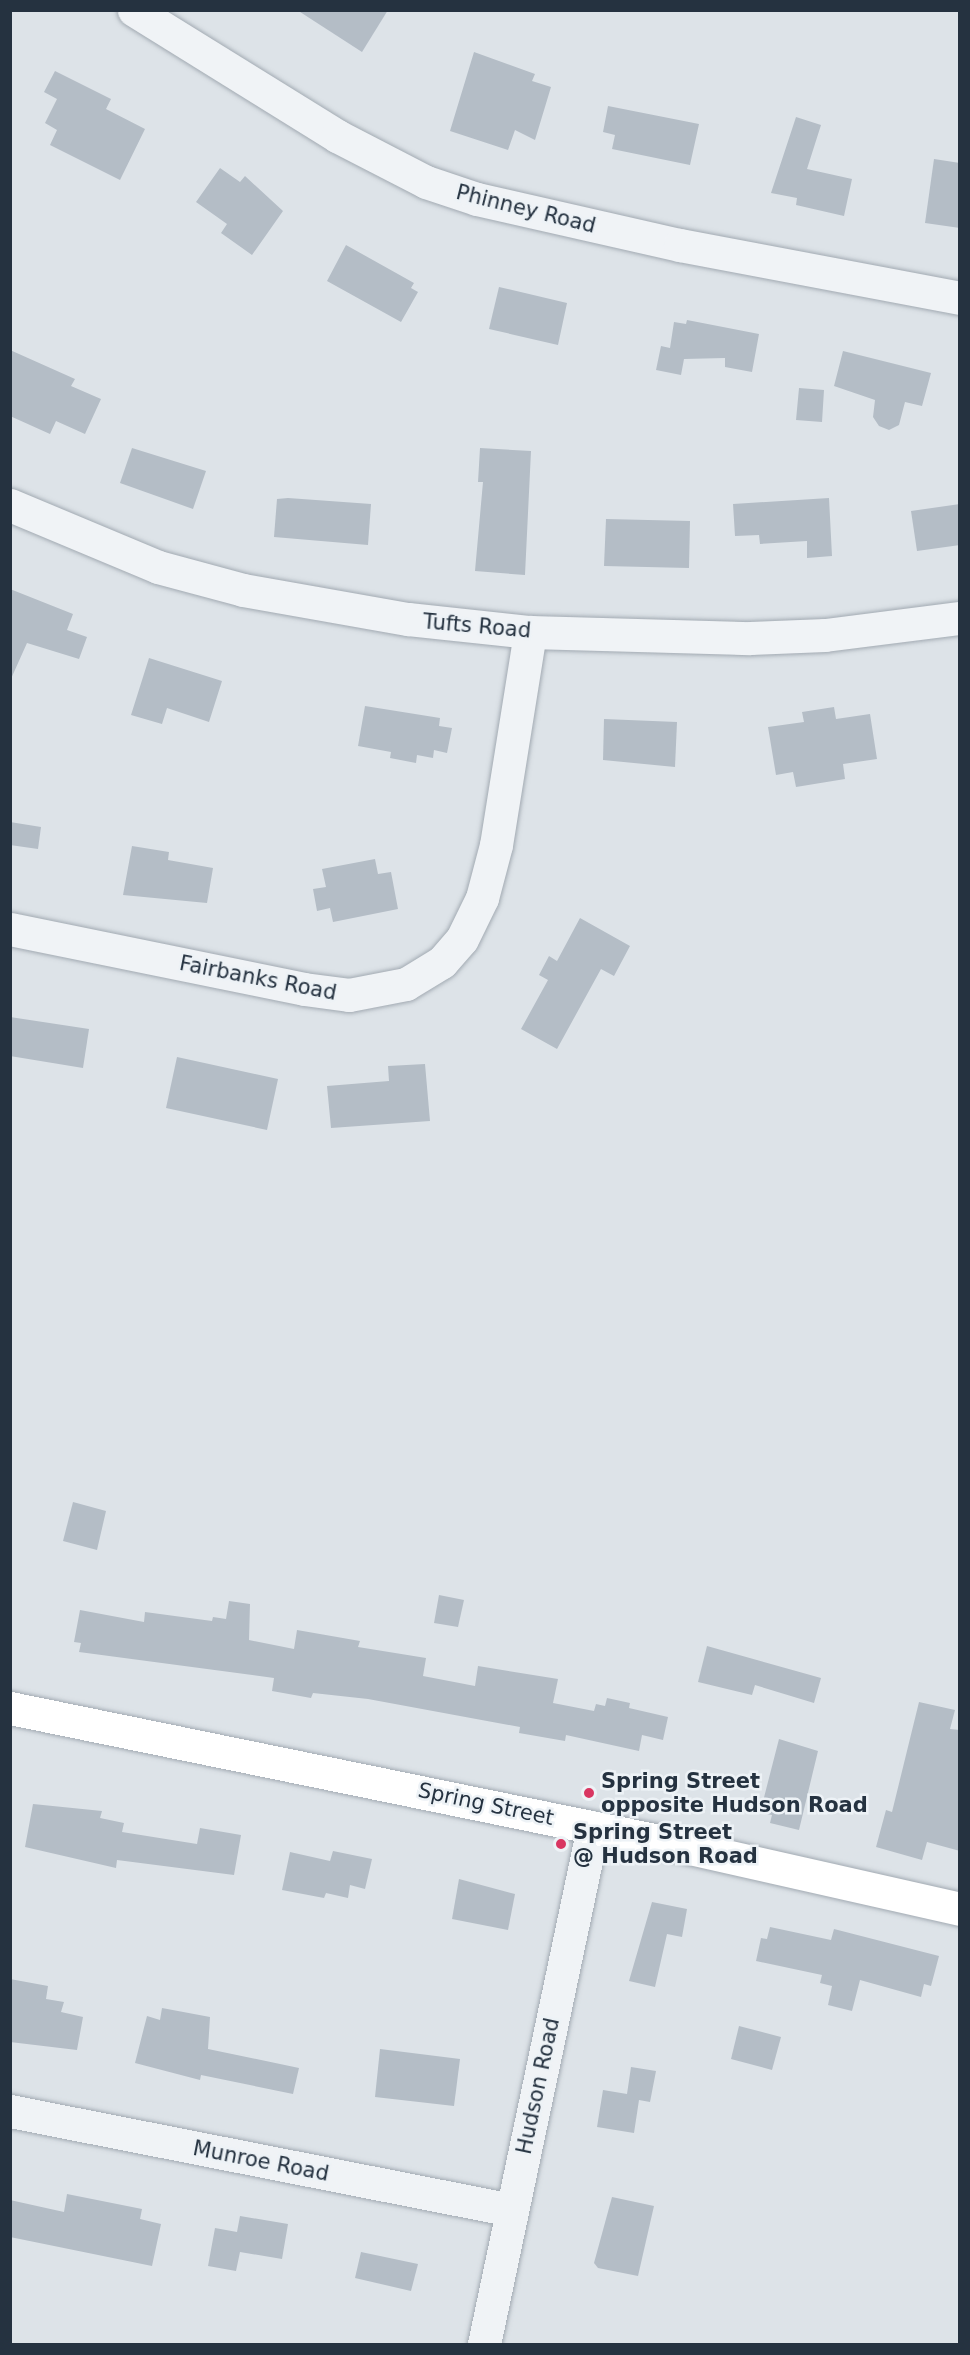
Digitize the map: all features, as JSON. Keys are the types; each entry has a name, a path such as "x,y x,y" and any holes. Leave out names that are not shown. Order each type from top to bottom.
{"main road":[{"name":"Spring Street","path":"10,1708 593,1827 960,1909"}],"street":[{"name":"Phinney Road","path":"134,10 337,136 426,182 477,199 680,245 960,298"},
{"name":"Tufts Road","path":"10,505 158,567 243,590 408,619 530,632 750,639 825,635 960,618"},
{"name":"Fairbanks Road","path":"10,929 327,992 379,992 406,984 442,962 455,947 482,898 496,844 530,632"},
{"name":"Hudson Road","path":"484,2344 593,1827"},
{"name":"Munroe Road","path":"10,2111 512,2210"}],"building":[{"path":"297,10 388,10 362,52"},
{"path":"474,52 535,74 532,81 551,87 535,140 515,130 508,150 450,131"},
{"path":"55,71 111,99 106,109 145,129 120,180 50,145 57,130 45,123 57,99 44,92"},
{"path":"608,106 699,124 690,165 612,149 615,135 603,132"},
{"path":"796,117 821,125 807,169 852,179 844,216 796,205 797,198 771,193"},
{"path":"934,159 960,163 960,228 925,223"},
{"path":"220,168 240,182 245,176 283,211 252,255 221,233 227,224 196,202"},
{"path":"346,245 414,283 411,288 418,292 401,322 327,281"},
{"path":"499,287 567,303 558,345 489,329"},
{"path":"687,320 759,334 752,372 725,367 725,358 684,359 681,375 656,370 661,346 670,348 674,322 686,324"},
{"path":"10,350 75,379 71,386 101,399 85,434 56,421 50,434 10,416"},
{"path":"843,351 931,373 922,406 905,402 899,425 889,430 879,426 873,417 875,400 834,386"},
{"path":"799,388 824,390 822,422 796,420"},
{"path":"132,448 206,471 193,509 120,483"},
{"path":"480,448 531,451 525,575 475,571 483,482 478,482"},
{"path":"829,498 832,556 807,558 807,541 760,544 759,535 735,536 733,504"},
{"path":"277,499 371,504 368,545 274,537"},
{"path":"960,504 960,545 917,551 911,511"},
{"path":"606,519 690,521 689,568 604,566"},
{"path":"10,589 73,614 67,630 87,637 79,659 27,643 10,681"},
{"path":"149,658 222,681 209,722 167,708 162,724 131,715"},
{"path":"365,706 440,718 439,726 452,728 447,753 434,750 433,758 417,755 416,763 390,758 391,752 358,746"},
{"path":"834,707 836,719 870,714 877,759 843,764 845,779 796,787 793,772 776,775 768,727 804,722 802,712"},
{"path":"604,719 677,722 675,767 603,760"},
{"path":"10,822 41,827 38,849 10,845"},
{"path":"132,846 169,852 168,860 213,868 207,903 123,895"},
{"path":"375,859 378,874 391,872 398,909 333,922 330,908 317,911 313,889 326,887 322,869"},
{"path":"580,918 630,946 614,976 601,969 557,1049 521,1029 548,980 539,975 549,956 557,961"},
{"path":"10,1017 89,1029 83,1068 10,1056"},
{"path":"177,1057 278,1079 267,1130 166,1108"},
{"path":"425,1064 430,1121 331,1128 327,1086 389,1081 388,1066"},
{"path":"73,1502 106,1511 97,1550 63,1541"},
{"path":"439,1595 464,1600 458,1627 434,1623"},
{"path":"229,1601 250,1604 249,1640 294,1649 297,1630 360,1641 358,1647 426,1658 423,1676 475,1686 478,1666 558,1679 553,1703 594,1711 596,1704 605,1706 607,1698 630,1703 629,1708 668,1717 663,1740 642,1735 639,1751 566,1735 565,1741 519,1733 520,1727 368,1699 313,1693 311,1698 272,1691 274,1678 79,1652 81,1643 74,1642 80,1610 144,1622 145,1612 212,1621 213,1617 226,1619"},
{"path":"707,1646 821,1678 814,1703 755,1685 752,1695 698,1682"},
{"path":"919,1702 955,1710 950,1729 960,1730 960,1851 927,1842 922,1860 876,1847 886,1810 892,1812"},
{"path":"779,1739 818,1751 799,1830 770,1823 772,1815 760,1813"},
{"path":"33,1804 102,1811 100,1818 124,1823 122,1832 197,1844 200,1828 241,1835 234,1875 117,1860 116,1868 25,1847"},
{"path":"333,1851 372,1859 365,1889 350,1885 348,1898 326,1893 324,1898 282,1890 290,1852 330,1861"},
{"path":"459,1879 515,1894 508,1930 452,1919"},
{"path":"652,1902 687,1909 682,1937 667,1934 655,1987 629,1981"},
{"path":"770,1927 831,1940 834,1929 939,1956 931,1986 924,1984 921,1997 860,1980 852,2011 828,2005 832,1986 820,1983 822,1975 756,1961 761,1938 767,1939"},
{"path":"10,1979 48,1986 46,1999 64,2002 61,2012 83,2017 77,2050 10,2042"},
{"path":"162,2008 210,2017 208,2049 299,2068 293,2094 201,2075 200,2080 135,2063 147,2016 160,2020"},
{"path":"739,2026 781,2037 772,2070 731,2059"},
{"path":"380,2049 460,2059 454,2106 375,2097"},
{"path":"631,2067 656,2071 650,2102 639,2100 634,2133 597,2127 603,2090 627,2094"},
{"path":"67,2194 142,2209 140,2219 161,2224 152,2266 10,2237 10,2200 64,2212"},
{"path":"612,2197 654,2206 638,2276 598,2268 594,2263"},
{"path":"240,2216 288,2224 282,2259 240,2252 236,2271 208,2266 215,2228 237,2232"},
{"path":"361,2252 418,2264 411,2291 355,2278"}],"place":[{"name":"Spring Street opposite Hudson Road","path":"589,1793"},
{"name":"Spring Street @ Hudson Road","path":"561,1844"}]}
